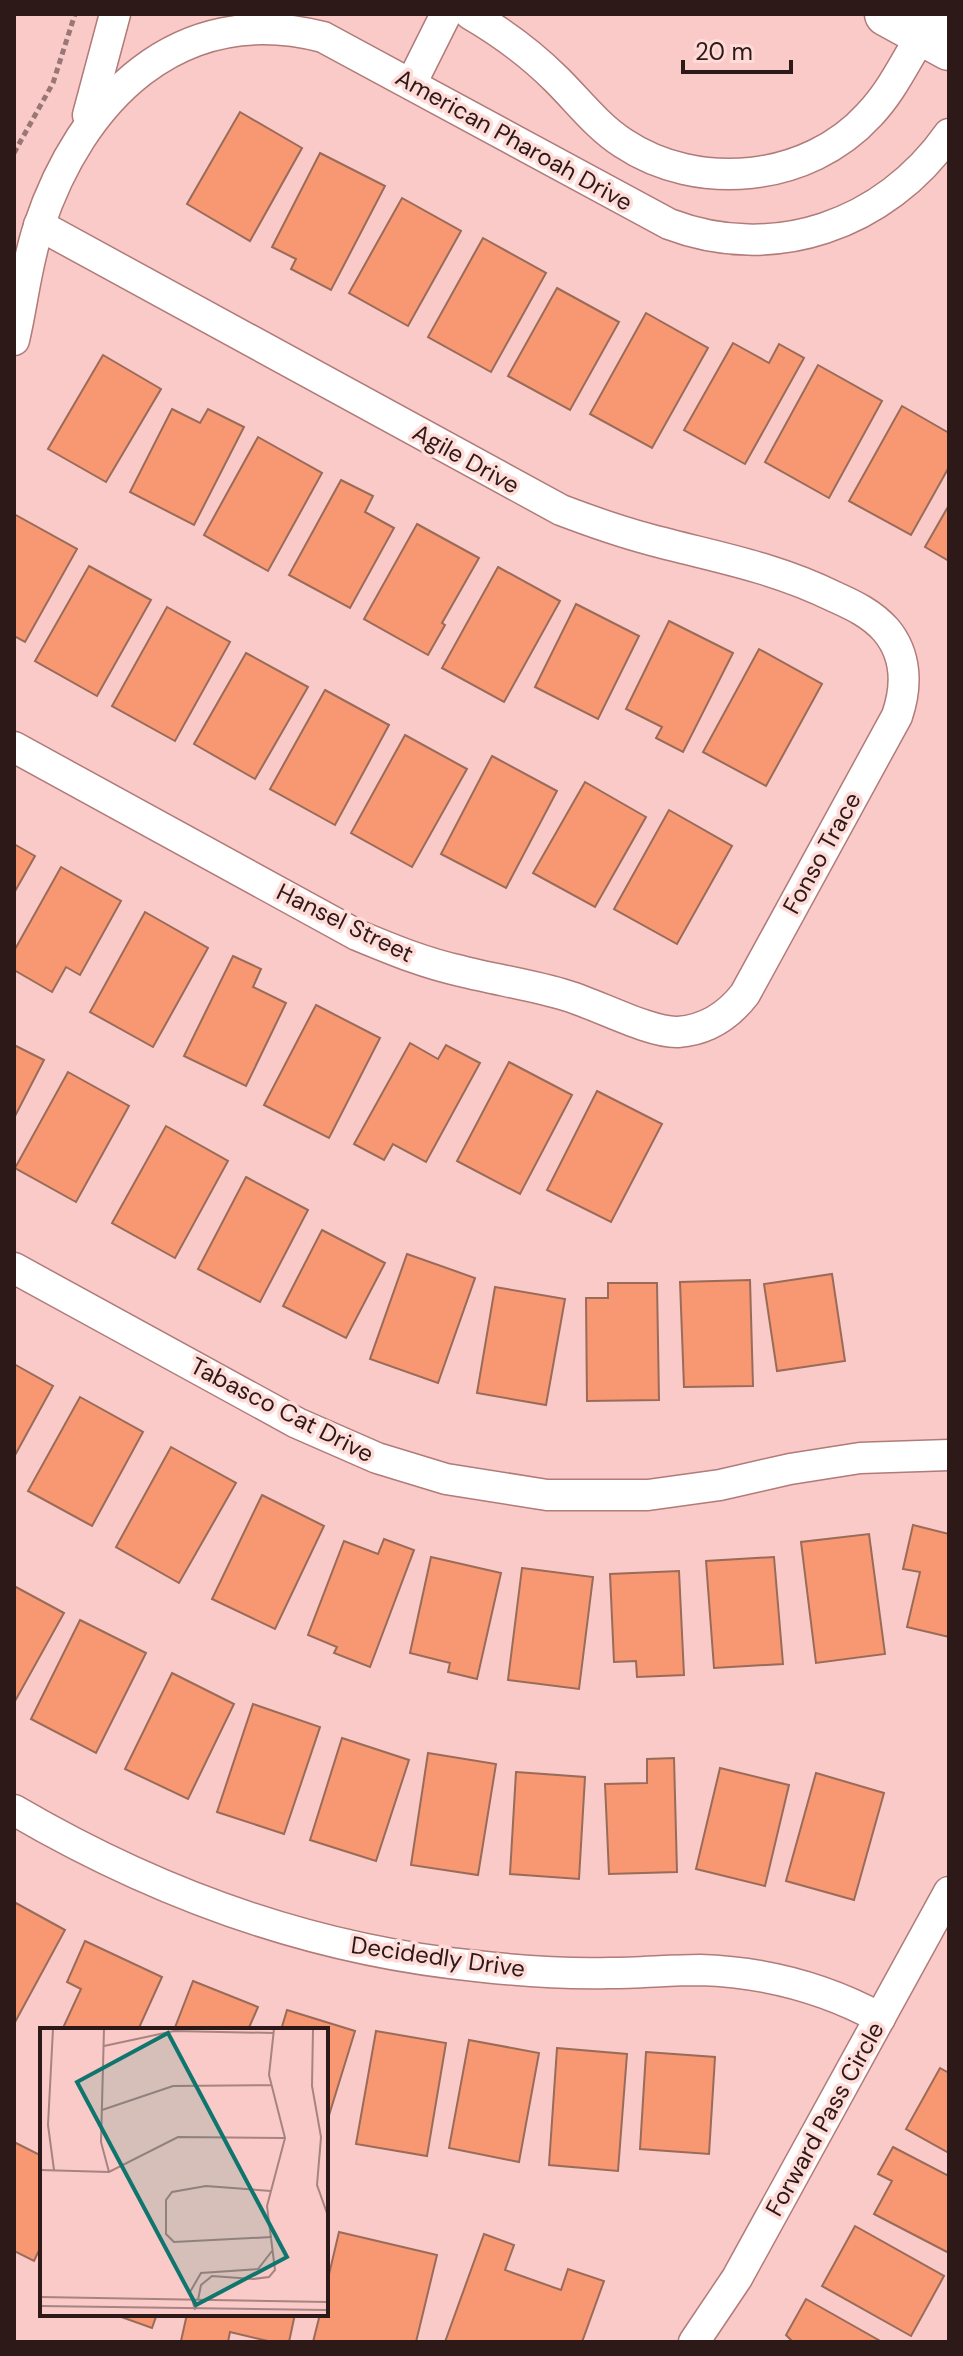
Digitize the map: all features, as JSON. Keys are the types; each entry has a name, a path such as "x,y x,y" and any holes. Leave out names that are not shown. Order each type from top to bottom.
{"street":[{"name":"American Pharoah Drive","path":"85,129 115,14"},
{"path":"411,84 446,14"},
{"name":"American Pharoah Drive","path":"470,14 525,52 558,81 598,124 623,143 659,162 690,171 722,174 754,173 785,166 840,140 884,99 924,27"},
{"name":"American Pharoah Drive","path":"14,340 25,278 39,225 54,187 85,129 126,78 156,54 204,31 242,25 280,26 323,37 669,224 706,236 736,241 775,240 802,235 860,213 898,189 918,171 949,134"},
{"name":"Agile Drive","path":"39,225 561,510 617,531 744,562 848,603 874,618 885,629 900,656"},
{"name":"Fonso Trace","path":"700,1028 728,1013 745,994 897,716 904,687 900,656"},
{"name":"Hansel Street","path":"14,747 357,935 391,949 461,972 565,995 656,1029 676,1032 700,1028"},
{"name":"Tabasco Cat Drive","path":"14,1268 297,1423 363,1453 446,1479 547,1495 648,1495 720,1485 846,1460 949,1455"},
{"name":"Decidedly Drive","path":"14,1810 109,1861 183,1894 251,1918 333,1941 418,1959 475,1966 551,1972 699,1970 743,1974 808,1988 880,2018"},
{"name":"Forward Pass Circle","path":"694,2342 737,2278 949,1892"}],"path":[{"path":"14,153 53,83 75,14"}],"building":[{"path":"240,112 302,148 250,241 187,204"},
{"path":"320,153 385,186 331,290 291,269 296,259 272,247"},
{"path":"402,198 461,231 408,326 349,293"},
{"path":"483,238 546,273 491,372 428,337"},
{"path":"557,288 619,322 570,410 508,376"},
{"path":"646,313 708,348 652,448 590,414"},
{"path":"733,343 769,363 779,344 804,358 745,464 684,430"},
{"path":"103,355 161,389 106,482 48,449"},
{"path":"818,365 882,401 829,498 765,462"},
{"path":"902,406 949,433 949,467 911,535 849,501"},
{"path":"172,409 200,423 208,409 244,427 194,525 130,492"},
{"path":"258,437 322,473 268,571 204,535"},
{"path":"341,480 373,496 365,512 394,528 350,608 289,575"},
{"path":"949,505 949,561 925,547"},
{"path":"14,514 77,549 25,642 14,636"},
{"path":"417,524 479,558 442,623 445,625 428,655 364,619"},
{"path":"89,566 151,600 97,696 35,661"},
{"path":"498,567 560,601 504,702 442,668"},
{"path":"576,604 639,636 598,719 535,687"},
{"path":"167,607 230,642 175,741 112,706"},
{"path":"669,621 733,653 683,752 656,738 662,727 626,709"},
{"path":"759,649 822,684 766,786 703,752"},
{"path":"246,653 308,687 255,779 194,744"},
{"path":"325,690 389,725 335,825 270,789"},
{"path":"405,735 467,769 412,867 351,833"},
{"path":"492,756 557,791 506,888 441,854"},
{"path":"585,782 646,817 595,907 533,873"},
{"path":"669,810 732,846 677,944 614,909"},
{"path":"14,844 35,856 14,893"},
{"path":"61,867 121,901 80,975 66,967 52,992 14,970 14,951"},
{"path":"145,912 208,948 153,1047 90,1012"},
{"path":"233,956 261,969 253,987 286,1003 246,1086 184,1056"},
{"path":"316,1005 380,1038 329,1138 264,1105"},
{"path":"410,1043 438,1059 446,1045 480,1063 426,1162 393,1144 384,1160 354,1144"},
{"path":"14,1045 44,1060 14,1118"},
{"path":"509,1062 572,1095 520,1194 457,1161"},
{"path":"68,1072 129,1106 76,1202 15,1168"},
{"path":"597,1091 662,1124 611,1222 547,1190"},
{"path":"166,1126 228,1161 175,1258 112,1223"},
{"path":"246,1177 308,1210 260,1302 198,1269"},
{"path":"322,1230 385,1263 346,1338 283,1306"},
{"path":"407,1254 475,1278 438,1383 370,1359"},
{"path":"832,1274 845,1361 777,1371 764,1284"},
{"path":"750,1280 753,1386 684,1387 680,1282"},
{"path":"608,1283 657,1283 659,1400 587,1401 586,1298 608,1298"},
{"path":"495,1287 565,1299 546,1405 477,1393"},
{"path":"14,1364 53,1386 14,1457"},
{"path":"80,1397 143,1432 92,1526 28,1491"},
{"path":"171,1447 236,1483 179,1583 116,1547"},
{"path":"262,1495 324,1526 275,1629 212,1599"},
{"path":"913,1525 949,1534 949,1637 907,1627 920,1572 903,1569"},
{"path":"869,1534 885,1654 816,1663 801,1542"},
{"path":"384,1539 414,1550 370,1667 334,1653 337,1647 308,1635 344,1541 378,1554"},
{"path":"431,1557 501,1573 477,1679 448,1672 450,1663 410,1653"},
{"path":"774,1557 783,1664 714,1668 706,1561"},
{"path":"522,1568 593,1577 579,1689 508,1680"},
{"path":"679,1571 684,1675 637,1677 636,1661 614,1662 610,1574"},
{"path":"14,1586 64,1613 14,1703"},
{"path":"80,1620 146,1653 96,1753 31,1719"},
{"path":"172,1673 234,1704 188,1799 125,1769"},
{"path":"253,1704 320,1727 284,1834 217,1812"},
{"path":"342,1738 409,1760 376,1861 310,1840"},
{"path":"428,1753 496,1764 478,1875 411,1865"},
{"path":"674,1758 677,1872 609,1874 605,1784 647,1783 647,1759"},
{"path":"720,1768 789,1785 765,1886 696,1869"},
{"path":"516,1772 585,1777 579,1879 510,1874"},
{"path":"816,1773 884,1793 854,1900 786,1881"},
{"path":"14,1902 65,1930 14,2024"},
{"path":"85,1941 162,1977 139,2028 63,2028 81,1989 67,1982"},
{"path":"193,1981 258,2007 249,2028 175,2028"},
{"path":"287,2010 355,2031 328,2119 328,2028 282,2028"},
{"path":"376,2031 446,2043 427,2156 356,2144"},
{"path":"469,2040 539,2053 519,2162 449,2148"},
{"path":"557,2048 627,2054 618,2171 549,2165"},
{"path":"646,2052 715,2057 709,2154 640,2149"},
{"path":"940,2068 949,2073 949,2153 906,2129"},
{"path":"14,2142 40,2155 40,2248 34,2261 14,2251"},
{"path":"893,2147 949,2176 949,2253 874,2214 892,2181 878,2174"},
{"path":"855,2226 944,2276 911,2336 822,2286"},
{"path":"339,2232 437,2255 416,2342 313,2342 320,2316 328,2316 328,2279"},
{"path":"484,2234 514,2245 505,2270 561,2290 568,2269 604,2281 582,2342 445,2342"},
{"path":"806,2299 882,2342 793,2342 786,2335"},
{"path":"119,2316 156,2316 152,2328"},
{"path":"187,2316 295,2316 289,2342 272,2342 230,2332 228,2342 181,2341"}]}
